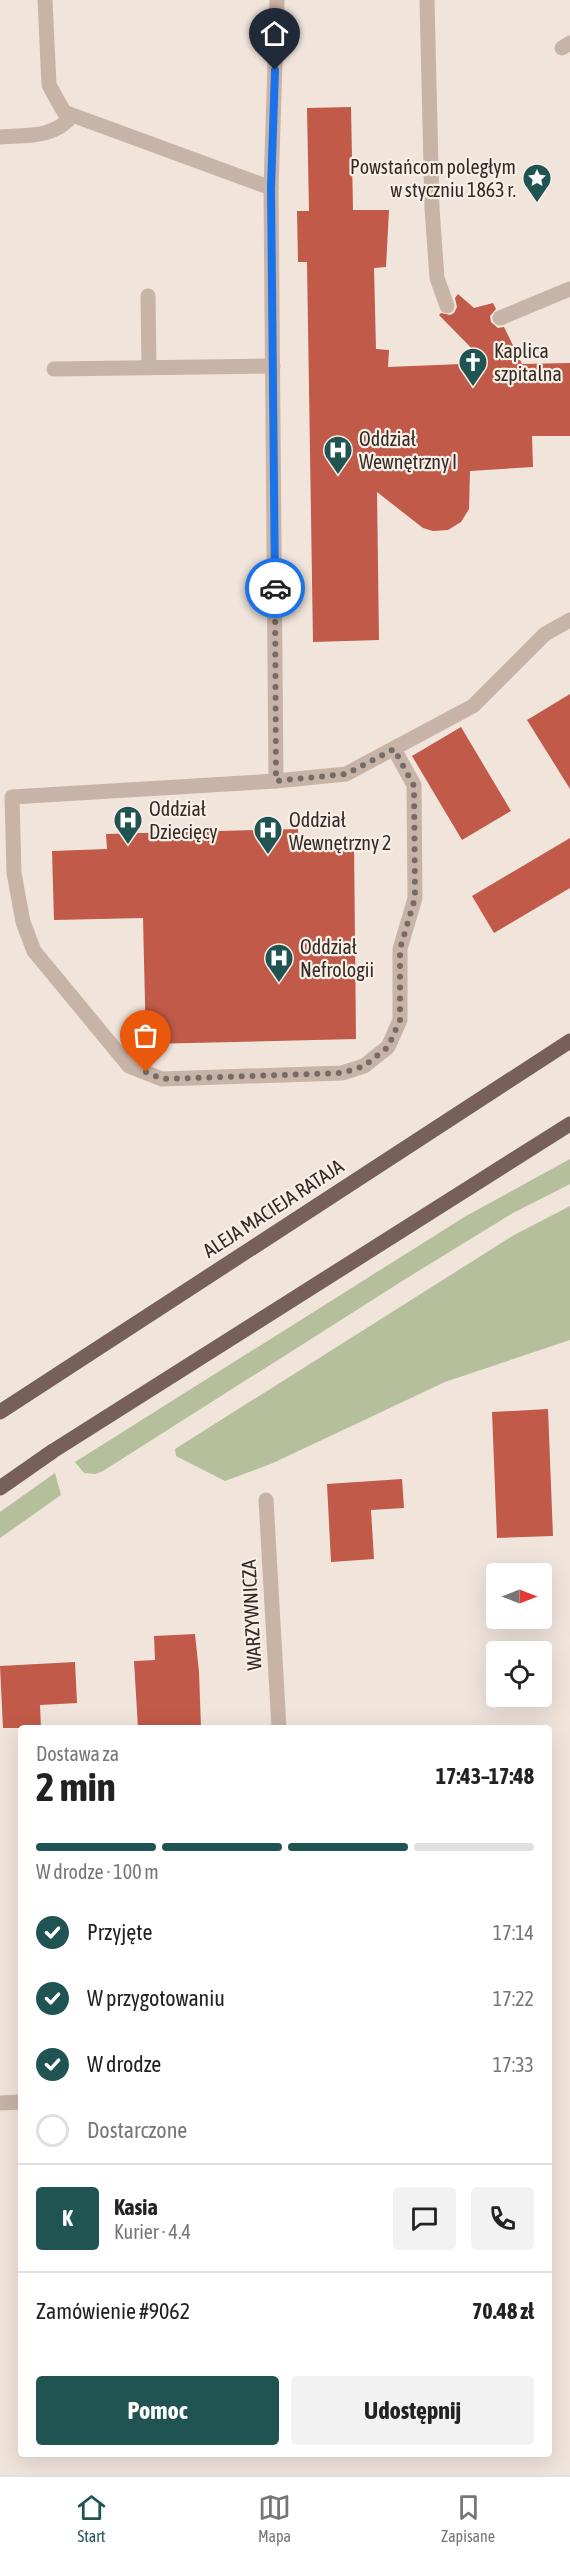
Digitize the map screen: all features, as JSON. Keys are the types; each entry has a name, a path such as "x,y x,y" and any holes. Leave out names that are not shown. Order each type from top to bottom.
{"main road":[{"name":"ALEJA MACIEJA RATAJA","path":"0,1412 570,1041"},
{"path":"0,1488 53,1451 570,1124"}],"lane":[{"path":"45,0 49,85 64,112 271,188"},
{"path":"276,781 271,188 277,0"},
{"path":"427,0 432,208 437,278 447,306"},
{"path":"0,137 49,133 63,126 72,116"},
{"path":"500,318 570,289"},
{"path":"148,296 149,367"},
{"path":"54,369 273,366"},
{"path":"394,749 414,786 415,898 400,949 400,1020 388,1047 364,1066 342,1073 162,1079 129,1066 34,951 23,922 14,873 6,796 276,781 346,774 473,706 546,634 570,620"},
{"name":"WARZYWNICZA","path":"266,1500 279,1725"},
{"path":"0,2103 18,2102"}],"green space":[{"path":"570,1159 570,1184 513,1213 407,1278 103,1471 96,1474 84,1473 75,1462 466,1216"},
{"path":"570,1206 570,1340 445,1382 273,1463 225,1481 176,1456 175,1449 514,1235"},
{"path":"55,1473 61,1495 0,1538 0,1512"}],"building":[{"path":"351,107 353,210 389,210 386,267 374,268 376,349 389,350 388,367 486,363 439,315 454,313 457,307 455,298 458,294 474,308 493,303 496,309 490,316 491,322 498,328 504,327 522,364 570,363 570,436 532,436 533,467 470,471 469,509 461,522 448,530 433,531 423,528 377,492 379,640 313,642 307,262 298,262 297,211 309,211 307,108"},
{"path":"570,694 570,789 527,720"},
{"path":"461,727 511,811 462,840 412,756"},
{"path":"298,829 298,845 354,843 356,1039 146,1044 143,918 54,920 52,851 107,849 106,834"},
{"path":"570,838 570,888 494,933 472,896"},
{"path":"548,1409 553,1536 497,1538 492,1412"},
{"path":"402,1479 404,1508 371,1510 374,1559 331,1562 327,1484"},
{"path":"195,1634 201,1725 138,1725 134,1661 155,1660 154,1636"},
{"path":"75,1662 77,1703 40,1705 41,1725 18,1725 18,1728 3,1728 0,1666"}],"way so far":[{"path":"146,1072 162,1079 342,1073 364,1066 388,1047 400,1020 400,949 415,898 414,786 394,749 346,774 276,781 275,588"}],"place":[{"name":"Powstańcom poległym w styczniu 1863 r.","path":"537,204"},
{"name":"Kaplica szpitalna","path":"473,388"},
{"name":"Oddział Wewnętrzny I","path":"338,476"},
{"name":"Oddział Dziecięcy","path":"128,846"},
{"name":"Oddział Wewnętrzny 2","path":"268,856"},
{"name":"Oddział Nefrologii","path":"279,984"}],"route":[{"path":"275,70 271,188 275,588"}]}
